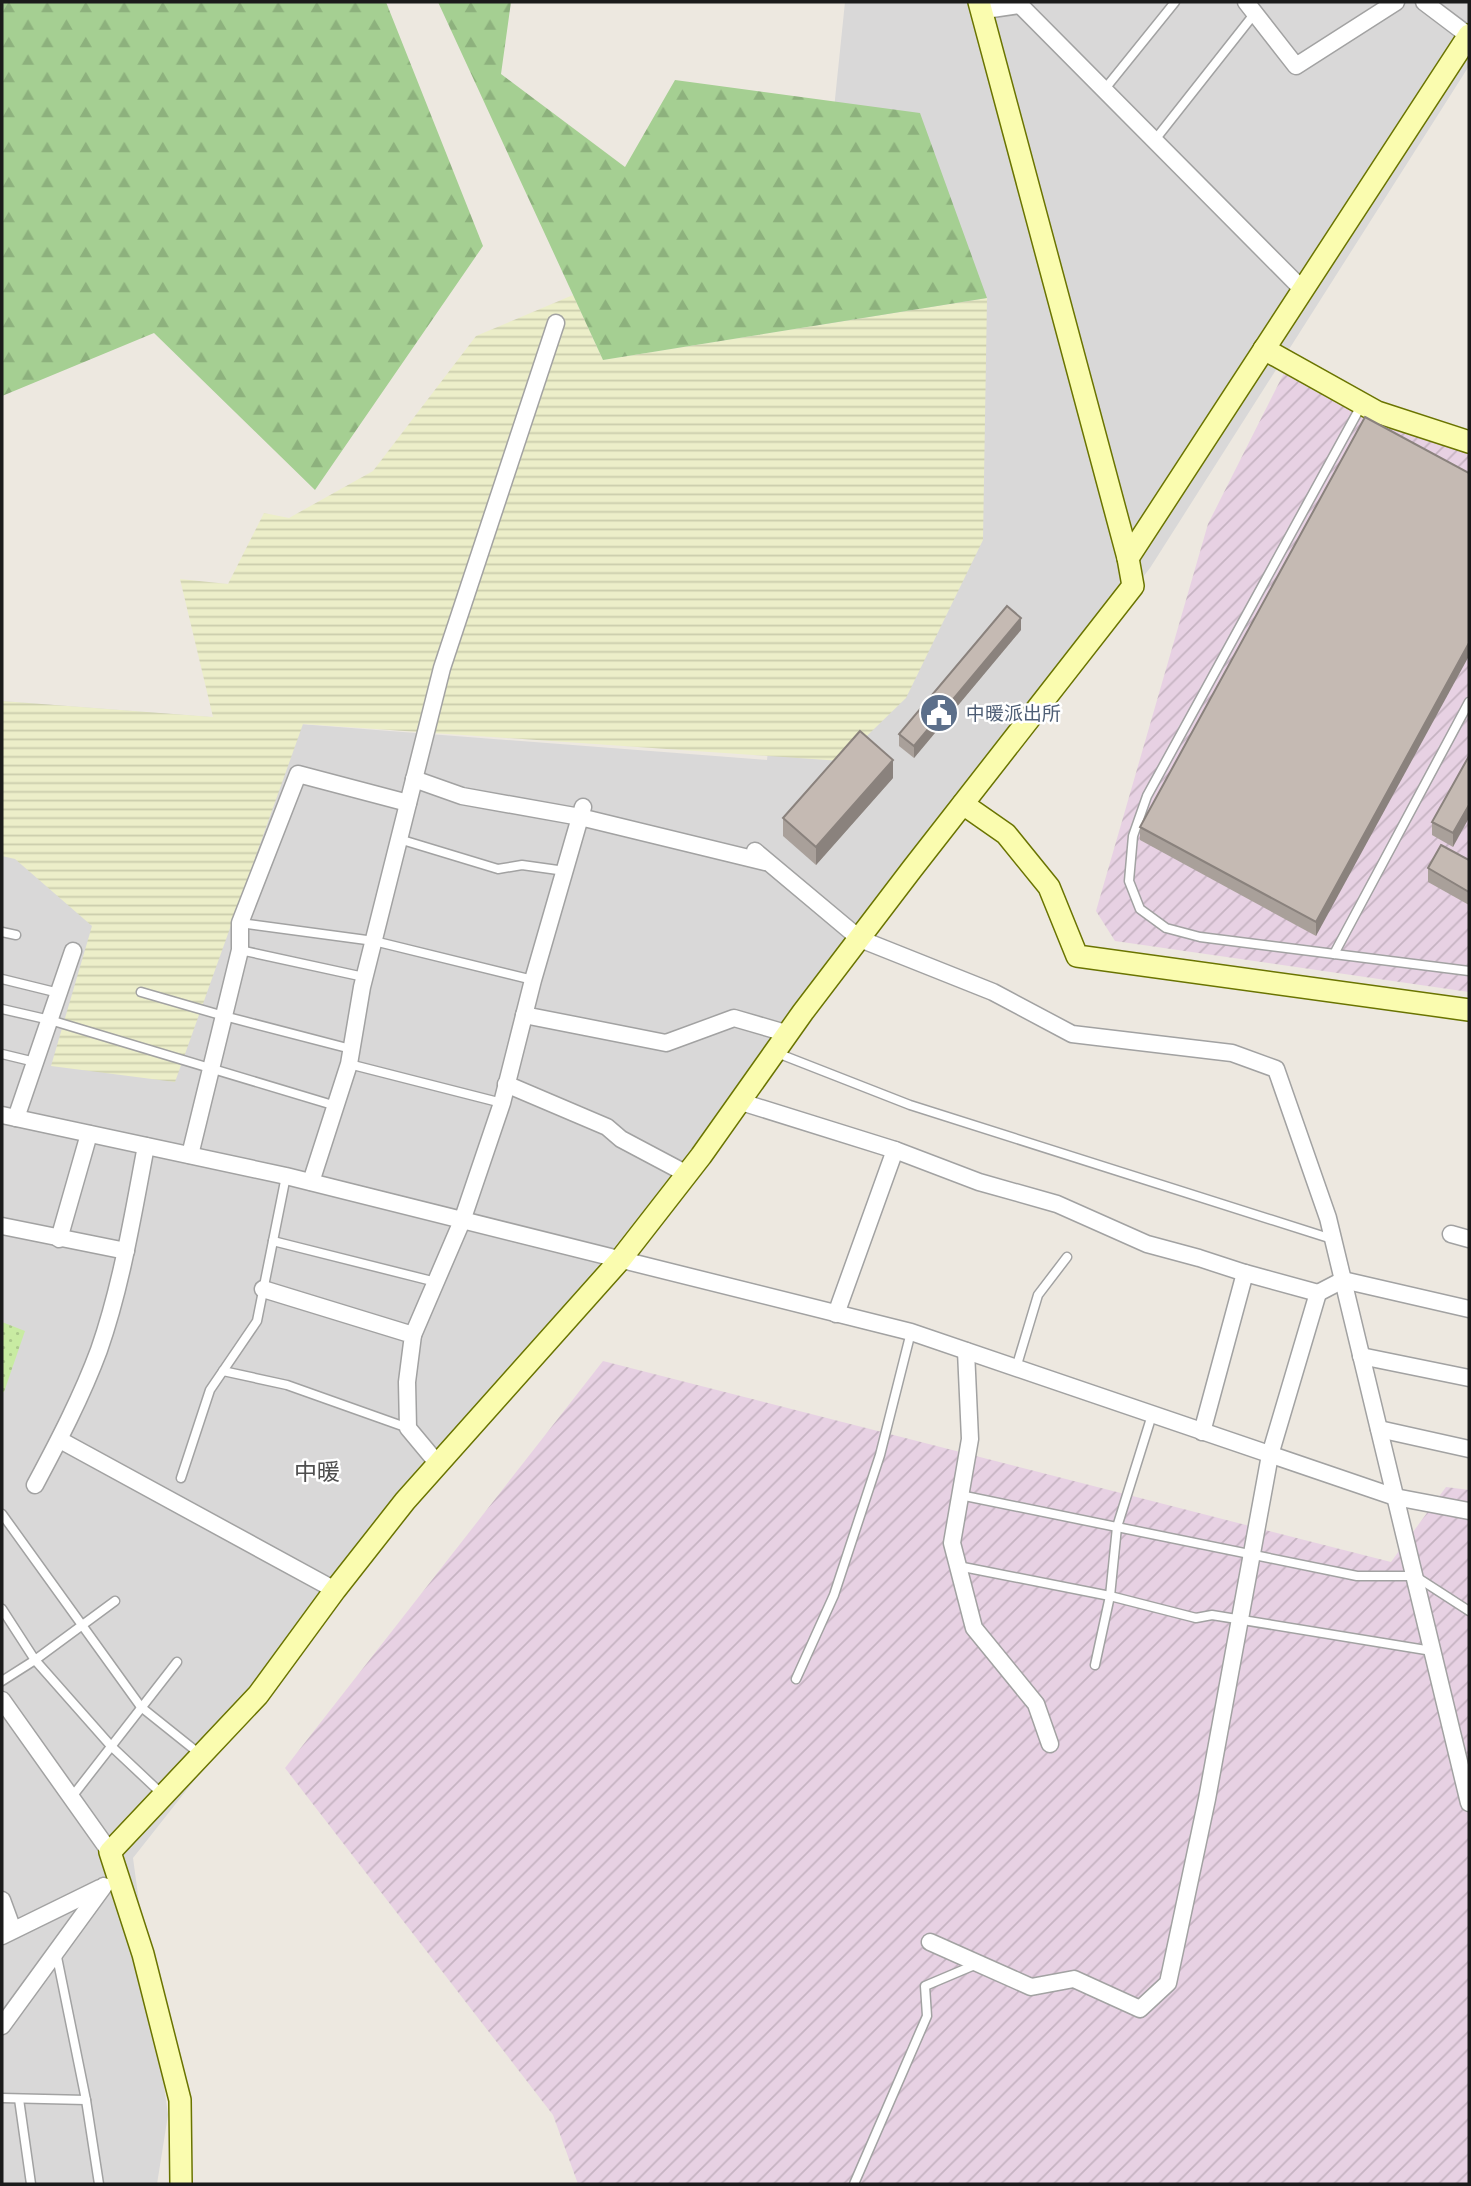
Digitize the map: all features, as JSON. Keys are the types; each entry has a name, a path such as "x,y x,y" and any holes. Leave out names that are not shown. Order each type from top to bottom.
{"street":[{"path":"1251,7 1296,66 1396,2"},
{"path":"1128,558 1469,36 1424,2"},
{"path":"2,2026 163,1795 258,1695 334,1590 405,1501 620,1260 687,1174 774,1052 860,939 1133,586 986,5 1020,5 1303,290"},
{"path":"311,1182 351,1056 364,977 442,667 556,323"},
{"path":"1264,349 1377,412 1469,442"},
{"path":"190,1156 240,950 240,923 298,774 408,803"},
{"path":"414,779 462,796 582,812 769,863"},
{"path":"963,804 1006,834 1049,887 1077,956 1469,1010"},
{"path":"438,1464 408,1428 407,1382 414,1335 463,1221 502,1103 533,980 582,812"},
{"path":"755,851 860,939 993,992 1072,1034 1232,1053 1276,1069 1333,1240 1469,1803"},
{"path":"73,951 35,1062 9,1116 286,1176 911,1332 1395,1497 1469,1511"},
{"path":"524,1014 666,1043 734,1018 789,1034"},
{"path":"506,1084 607,1127 621,1139 687,1174"},
{"path":"738,1101 895,1150 979,1182 1057,1204 1147,1244 1245,1273 1318,1293 1343,1280 1469,1308"},
{"path":"59,1239 89,1134"},
{"path":"35,1485 60,1440 99,1350 126,1251 146,1146"},
{"path":"836,1314 895,1150"},
{"path":"2,1226 126,1251"},
{"path":"1451,1234 1469,1239"},
{"path":"1202,1432 1245,1273"},
{"path":"263,1289 414,1335"},
{"path":"930,1942 1031,1987 1074,1979 1140,2009 1168,1983 1207,1799 1270,1455 1318,1293"},
{"path":"966,1351 970,1439 952,1543 974,1628 1035,1704 1050,1744"},
{"path":"1361,1356 1469,1378"},
{"path":"1379,1429 1469,1449"},
{"path":"60,1440 334,1590"},
{"path":"2,1700 71,1798 110,1870 143,1954 180,2100 181,2184"},
{"path":"2,1900 8,1933 110,1870"}],"lane":[{"path":"1104,90 1175,2"},
{"path":"1154,141 1251,7"},
{"path":"1362,403 1147,796 1133,836 1129,881 1140,909 1166,928 1200,937 1469,971"},
{"path":"1334,954 1469,702"},
{"path":"399,839 498,869 522,864 565,871"},
{"path":"240,923 373,941 533,980"},
{"path":"2,932 16,935"},
{"path":"240,950 364,977"},
{"path":"2,979 59,993"},
{"path":"141,992 502,1103"},
{"path":"2,1009 50,1020 336,1106"},
{"path":"774,1052 910,1105 1333,1240"},
{"path":"2,1054 35,1062"},
{"path":"181,1478 210,1390 257,1321 286,1176"},
{"path":"273,1241 436,1282"},
{"path":"1016,1368 1038,1295 1067,1257"},
{"path":"796,1679 834,1595 880,1455 911,1332"},
{"path":"223,1371 287,1385 408,1428"},
{"path":"1095,1665 1110,1595 1117,1527 1152,1415"},
{"path":"960,1495 1357,1576 1415,1576 1469,1611"},
{"path":"2,1514 141,1707 201,1755"},
{"path":"958,1566 1110,1595 1196,1618 1212,1615 1433,1651"},
{"path":"2,1681 115,1601"},
{"path":"2,1609 35,1660 111,1746 163,1795"},
{"path":"71,1798 177,1662"},
{"path":"56,1952 86,2100 99,2184"},
{"path":"853,2184 927,2016 925,1986 977,1964"},
{"path":"2,2098 86,2100"},
{"path":"19,2099 31,2184"}],"shaded area":[{"path":"845,2 1469,2 1469,66 1150,568 133,1858 168,2115 157,2184 2,2184 2,701 767,760"},
{"path":"1284,373 1365,418 1469,453 1469,992 1115,941 1096,911 1208,524"},
{"path":"603,1361 1391,1562 1446,1487 1469,1490 1469,2184 578,2184 553,2115 285,1768"}],"green space":[{"path":"2,2 386,2 483,246 315,490 154,333 2,396"},
{"path":"438,2 511,2 501,74 625,167 675,80 920,113 987,298 603,360"},
{"path":"573,295 603,360 987,298 983,540 906,698 841,761 303,724 175,1082 51,1066 92,926 15,859 2,856 2,701 213,717 180,579 228,584 264,513 289,518 373,471 476,336"},
{"path":"2,1322 25,1331 4,1392 2,1392"}],"building":[{"path":"1365,417 1469,473 1469,643 1316,922 1140,827"},
{"path":"1007,606 1021,618 914,746 899,734"},
{"path":"860,731 893,760 816,847 783,818"},
{"path":"1469,756 1469,805 1453,833 1432,822"},
{"path":"1441,845 1469,860 1469,892 1428,868"}],"place":[{"name":"中暖派出所","path":"939,713"}],"district":[{"name":"中暖","path":"317,1472"}]}
